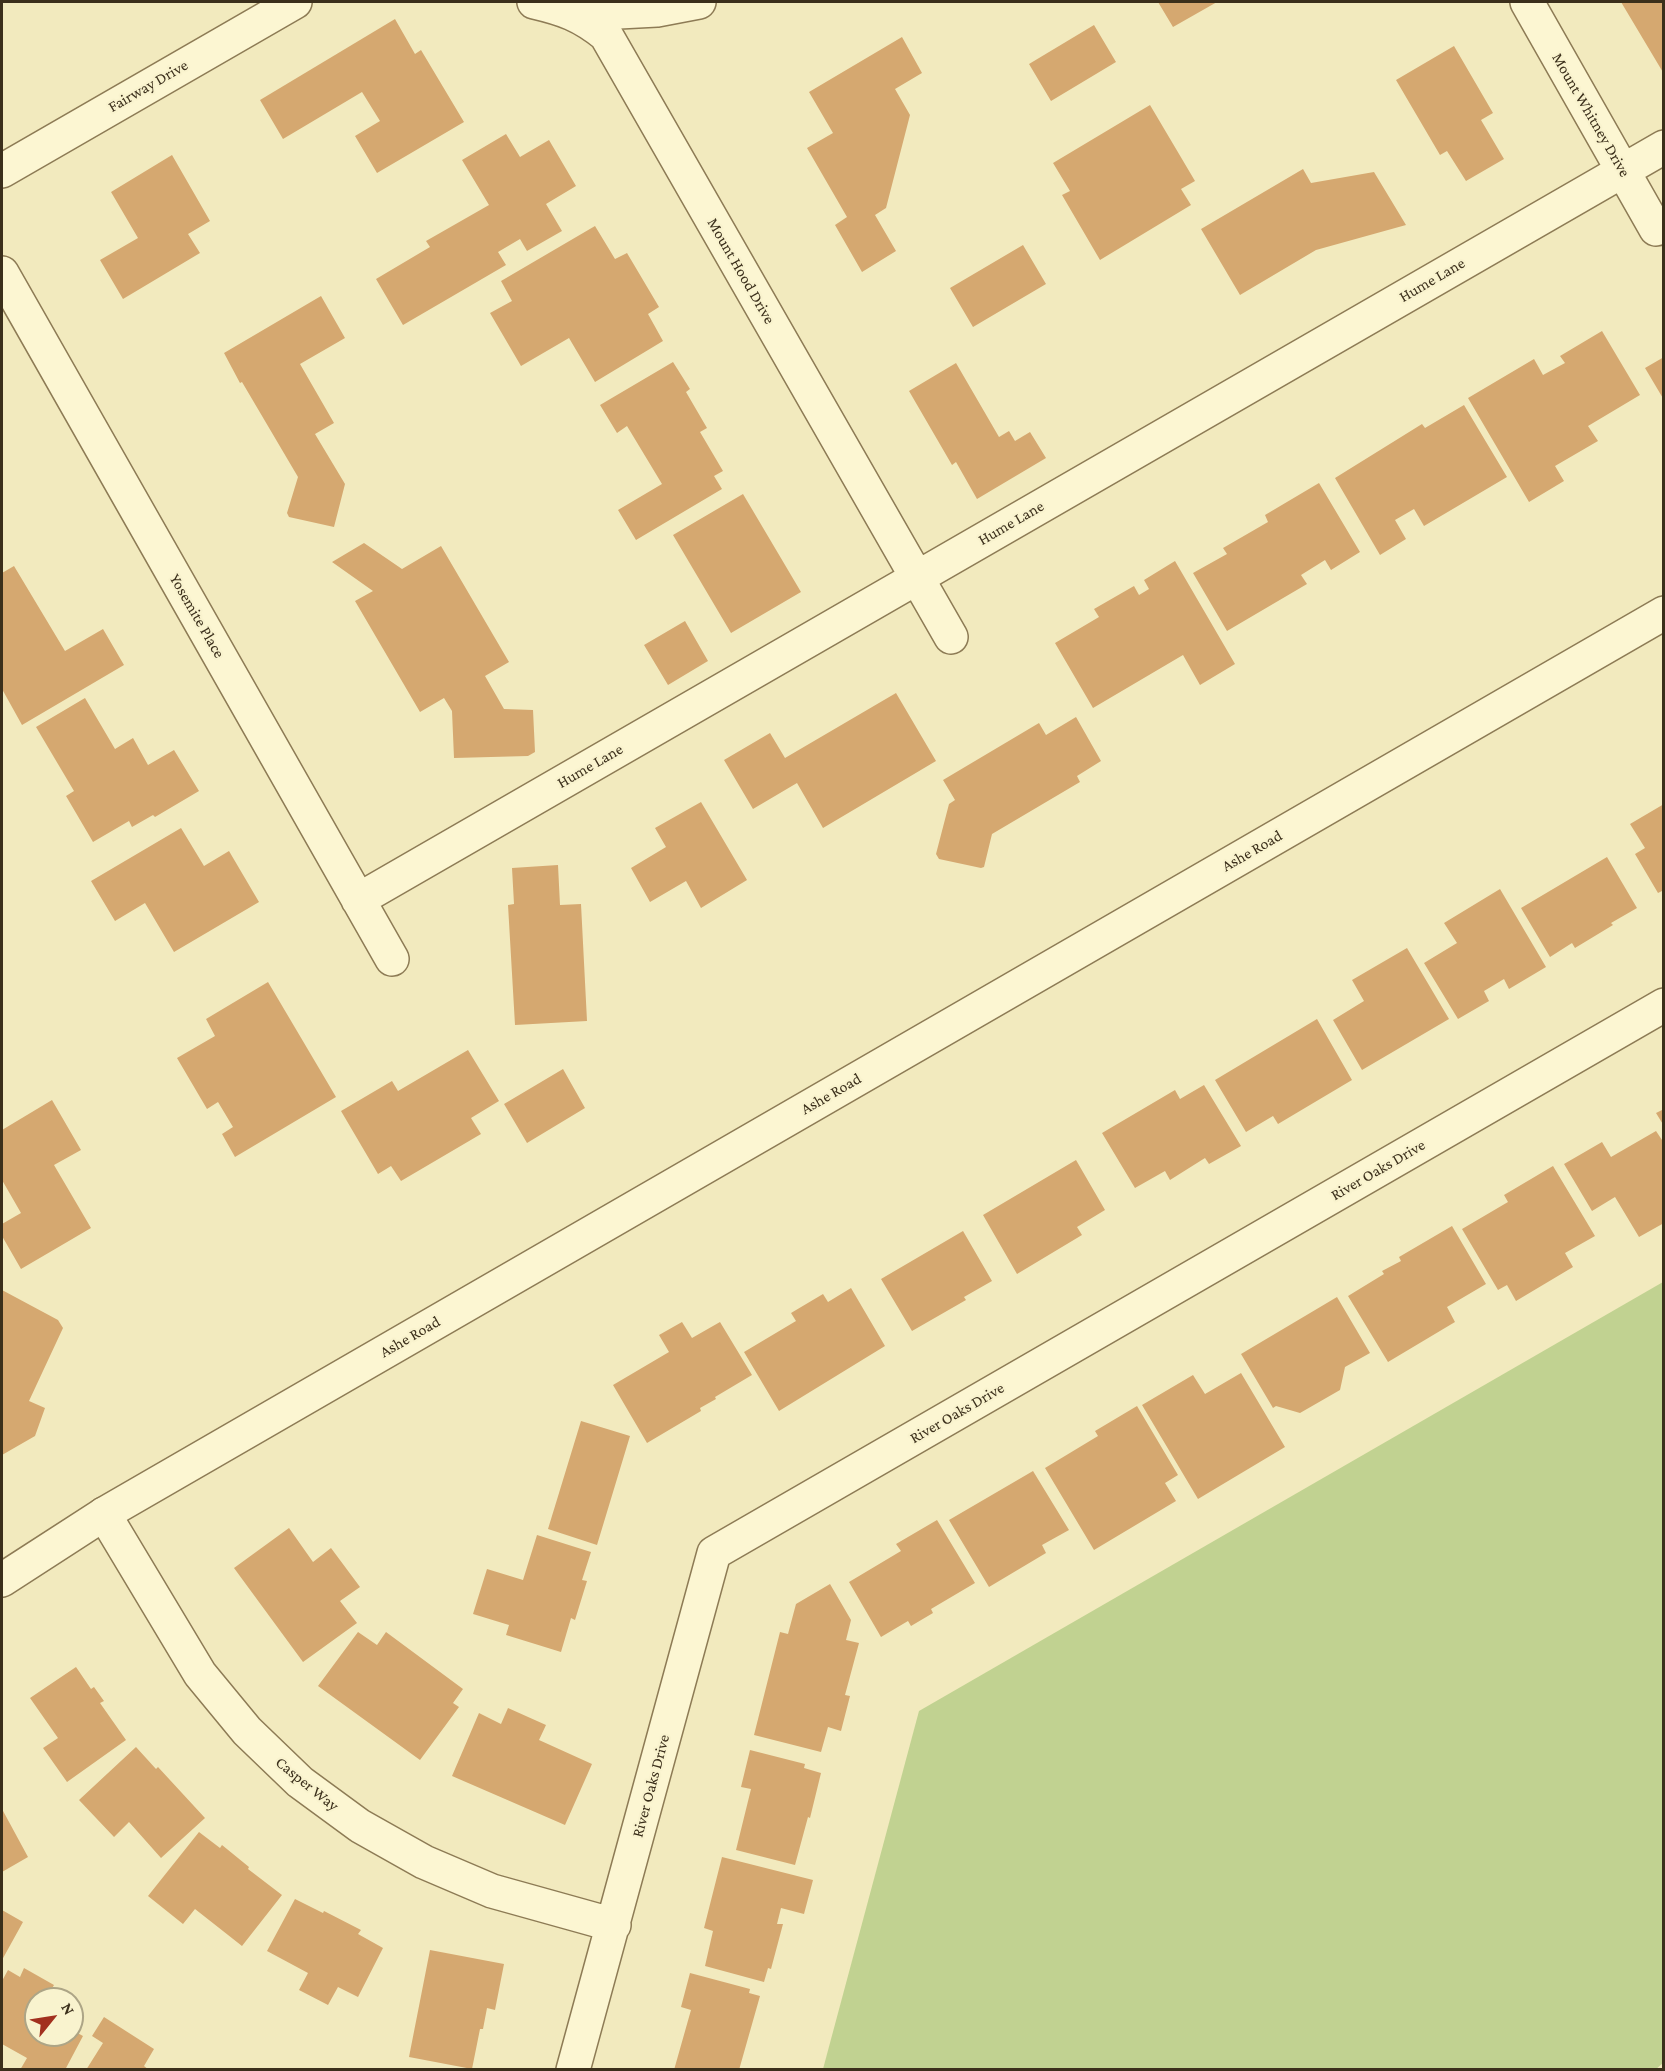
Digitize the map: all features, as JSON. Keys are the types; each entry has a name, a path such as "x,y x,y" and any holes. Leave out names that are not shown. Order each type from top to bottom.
{"street":[{"name":"Fairway Drive","path":"2,171 295,2"},
{"path":"545,4 600,13 657,10 699,2"},
{"name":"Mount Whitney Drive","path":"1527,2 1656,229"},
{"name":"Mount Hood Drive","path":"545,4 587,20 606,35 951,637"},
{"name":"Hume Lane","path":"358,900 1664,147"},
{"name":"Yosemite Place","path":"2,273 392,959"},
{"name":"Ashe Road","path":"2,1580 104,1514 1664,613"},
{"name":"River Oaks Drive","path":"573,2070 714,1553 1664,1005"},
{"name":"Casper Way","path":"104,1514 200,1674 247,1731 300,1782 360,1826 424,1862 492,1891 614,1924"}],"green space":[{"path":"1663,1282 1663,2063 1655,2070 823,2069 919,1711"}],"building":[{"path":"1158,2 1217,2 1173,27"},
{"path":"1621,2 1664,2 1664,74"},
{"path":"395,19 415,54 421,50 464,122 377,173 355,136 380,121 362,92 283,139 260,100"},
{"path":"1094,25 1116,62 1051,101 1029,64"},
{"path":"902,37 922,73 895,89 910,115 886,208 875,215 896,251 862,272 835,225 847,217 807,148 833,133 809,92"},
{"path":"1454,46 1493,113 1481,120 1504,159 1466,181 1447,151 1440,155 1396,80"},
{"path":"1150,105 1195,181 1181,189 1191,205 1100,260 1062,195 1070,191 1053,163"},
{"path":"506,134 520,157 549,140 576,186 546,204 562,231 527,251 520,239 498,252 506,265 403,325 376,279 430,247 426,241 489,205 462,160"},
{"path":"172,155 210,221 188,234 200,253 123,299 100,260 138,238 111,192"},
{"path":"1303,169 1311,183 1374,172 1406,225 1316,250 1240,295 1201,229"},
{"path":"595,226 615,259 627,253 659,307 648,314 663,341 595,382 569,338 521,366 490,313 512,301 501,281"},
{"path":"1023,245 1046,284 973,327 950,288"},
{"path":"321,296 345,338 300,364 334,423 315,434 345,484 334,527 289,517 287,513 298,477 224,353"},
{"path":"1602,331 1640,395 1588,426 1598,441 1555,466 1564,481 1529,502 1468,398 1534,359 1543,375 1565,363 1560,356"},
{"path":"1664,357 1664,400 1645,368"},
{"path":"673,362 690,389 686,392 707,428 700,432 723,471 714,476 722,489 636,540 618,510 662,484 627,426 617,433 600,405"},
{"path":"956,363 999,437 1009,431 1015,441 1030,432 1046,458 977,499 956,462 952,465 909,391"},
{"path":"1464,405 1507,477 1424,526 1414,509 1395,520 1406,539 1380,555 1335,478 1422,424 1425,428"},
{"path":"1319,483 1360,552 1331,570 1325,560 1301,575 1307,584 1227,631 1193,573 1227,554 1223,548 1268,522 1265,515"},
{"path":"743,494 801,592 731,633 673,535"},
{"path":"364,543 402,569 441,546 509,662 485,676 504,709 533,710 535,752 528,756 454,758 452,711 444,698 420,712 355,601 373,591 332,562"},
{"path":"1175,561 1235,664 1200,685 1183,655 1093,708 1055,643 1099,617 1094,609 1134,586 1139,595 1149,589 1144,580"},
{"path":"14,566 65,651 103,629 124,665 22,725 2,689 2,573"},
{"path":"685,621 708,661 668,685 644,645"},
{"path":"896,693 936,761 823,828 797,783 753,809 724,760 770,733 785,758"},
{"path":"85,698 115,749 133,738 148,765 174,750 199,791 155,817 153,815 132,827 129,821 93,842 66,796 74,791 36,727"},
{"path":"1076,717 1101,761 1077,776 1080,782 992,834 984,867 939,859 936,854 949,804 955,800 943,780 1039,723 1046,735"},
{"path":"701,802 747,880 701,908 686,881 650,902 631,868 666,847 655,828"},
{"path":"1664,804 1664,890 1658,893 1635,854 1645,848 1630,824"},
{"path":"181,828 204,866 229,851 259,902 174,952 145,903 115,921 91,881"},
{"path":"1607,857 1637,908 1575,948 1572,943 1550,957 1521,908"},
{"path":"558,865 560,905 581,904 587,1021 515,1025 508,905 514,904 512,868"},
{"path":"1500,889 1546,967 1509,989 1504,979 1484,991 1489,1001 1458,1019 1424,963 1457,943 1444,923"},
{"path":"1407,948 1449,1019 1362,1070 1333,1020 1364,1001 1352,980"},
{"path":"268,982 336,1097 235,1157 222,1134 233,1127 218,1102 207,1109 177,1058 215,1036 206,1019"},
{"path":"1317,1019 1352,1080 1278,1124 1273,1116 1246,1132 1215,1080"},
{"path":"468,1050 499,1101 471,1118 481,1134 401,1181 391,1166 378,1174 341,1111 392,1081 398,1091"},
{"path":"563,1069 585,1108 527,1143 504,1104"},
{"path":"1204,1085 1241,1146 1209,1164 1205,1158 1170,1180 1165,1171 1135,1188 1102,1133 1175,1090 1180,1099"},
{"path":"52,1100 81,1150 54,1165 91,1228 21,1269 2,1236 2,1224 21,1213 2,1180 2,1130"},
{"path":"1664,1109 1664,1126 1656,1113"},
{"path":"1656,1131 1664,1143 1664,1223 1639,1237 1615,1197 1592,1211 1564,1164 1602,1142 1611,1157"},
{"path":"1076,1160 1105,1210 1077,1227 1082,1235 1017,1274 983,1215"},
{"path":"1553,1166 1595,1236 1565,1253 1573,1267 1516,1301 1507,1285 1498,1290 1462,1229 1508,1202 1504,1195"},
{"path":"1452,1226 1486,1284 1447,1307 1455,1322 1388,1362 1348,1296 1384,1274 1382,1271 1401,1261 1399,1257"},
{"path":"963,1231 992,1281 964,1297 966,1300 912,1331 881,1279"},
{"path":"851,1288 885,1346 779,1411 744,1352 796,1321 791,1313 823,1294 828,1302"},
{"path":"2,1290 58,1320 63,1328 29,1401 45,1408 35,1436 2,1455"},
{"path":"1337,1297 1370,1353 1345,1367 1340,1390 1300,1413 1276,1406 1273,1408 1241,1354"},
{"path":"682,1322 692,1338 720,1322 752,1375 715,1397 716,1399 700,1408 701,1411 647,1443 613,1385 669,1352 659,1335"},
{"path":"1241,1373 1285,1447 1198,1499 1142,1405 1193,1375 1205,1394"},
{"path":"1137,1406 1178,1475 1165,1483 1176,1501 1094,1550 1045,1468 1098,1436 1095,1431"},
{"path":"581,1421 630,1436 597,1545 548,1529"},
{"path":"1033,1471 1069,1530 1042,1545 1046,1553 989,1587 949,1520"},
{"path":"937,1520 975,1583 931,1609 933,1613 911,1626 908,1621 881,1637 849,1582 901,1551 896,1544"},
{"path":"289,1528 313,1562 331,1548 360,1587 340,1601 357,1623 303,1662 234,1568"},
{"path":"537,1535 591,1552 582,1580 587,1581 575,1620 571,1618 561,1652 506,1635 509,1625 473,1614 487,1569 523,1580"},
{"path":"830,1584 851,1620 846,1640 859,1643 845,1695 850,1696 841,1731 828,1727 821,1752 754,1735 780,1632 788,1634 796,1604"},
{"path":"358,1632 377,1645 386,1632 463,1689 453,1703 459,1707 420,1760 318,1686"},
{"path":"76,1667 91,1689 94,1687 104,1701 100,1703 126,1740 67,1782 43,1748 58,1738 30,1698"},
{"path":"508,1708 546,1725 539,1740 592,1764 565,1825 452,1776 479,1713 501,1724"},
{"path":"136,1747 156,1769 158,1767 205,1818 161,1858 129,1822 114,1837 79,1800"},
{"path":"750,1750 805,1764 804,1768 821,1773 795,1865 736,1850 751,1789 741,1787"},
{"path":"2,1809 28,1857 2,1872"},
{"path":"199,1832 220,1848 222,1845 282,1895 242,1946 195,1909 183,1924 148,1896"},
{"path":"722,1857 813,1880 804,1914 781,1908 777,1924 783,1924 771,1969 768,1968 764,1982 705,1966 713,1931 704,1928"},
{"path":"295,1899 361,1930 358,1934 383,1948 358,1997 338,1987 328,2005 299,1990 308,1973 267,1951"},
{"path":"2,1910 23,1922 2,1960"},
{"path":"430,1950 504,1964 495,2010 487,2008 472,2069 409,2057"},
{"path":"24,1968 54,1985 53,1987 24,1987 24,2047 77,2047 65,2070 20,2070 27,2058 2,2044 2,1981 8,1970 20,1977"},
{"path":"690,1973 750,1989 749,1993 760,1996 739,2070 674,2070 691,2010 681,2007"},
{"path":"104,2017 154,2049 144,2066 149,2070 86,2070 103,2043 92,2036"}]}
